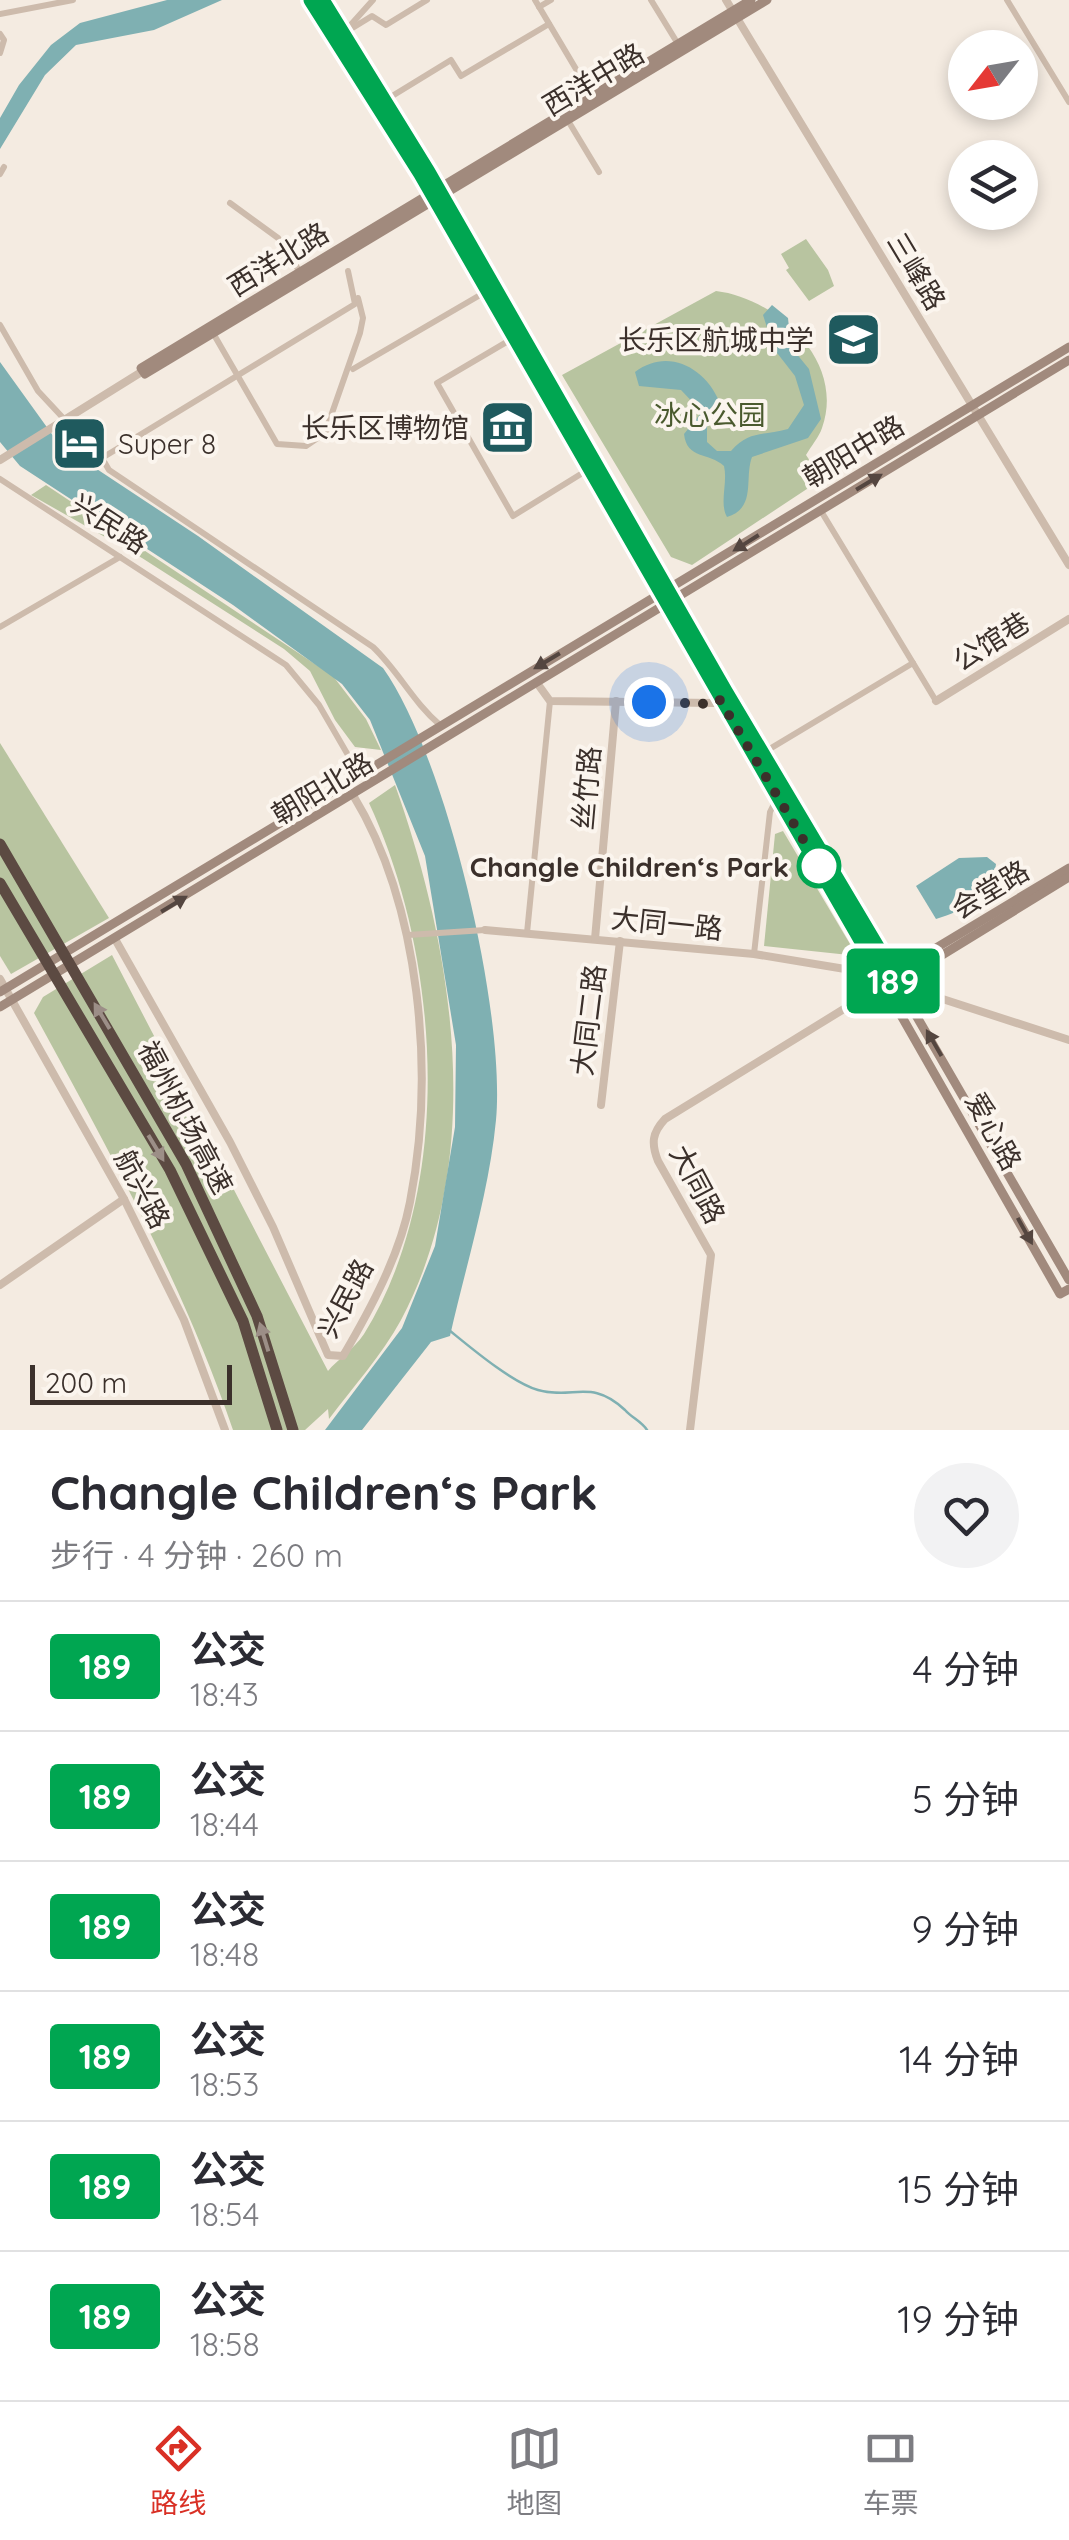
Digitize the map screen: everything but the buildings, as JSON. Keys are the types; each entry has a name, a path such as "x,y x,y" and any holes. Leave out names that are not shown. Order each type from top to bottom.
{"highway":[{"name":"福州机场高速","path":"0,844 186,1164 257,1316 293,1430"},
{"name":"福州机场高速","path":"0,883 170,1170 243,1320 277,1430"}],"main road":[{"name":"爱心路","path":"311,0 384,101 1060,1294 1069,1289"},
{"name":"爱心路","path":"322,0 436,193 589,469 664,590"},
{"name":"西洋中路","path":"436,193 735,14 751,0"},
{"name":"西洋中路","path":"565,117 678,44 766,0"},
{"name":"西洋北路","path":"143,371 213,333 436,193"},
{"name":"西洋北路","path":"143,371 436,193"},
{"name":"朝阳中路","path":"664,590 1069,346"},
{"name":"朝阳中路","path":"669,601 1069,360"},
{"path":"788,517 795,527"},
{"name":"朝阳北路","path":"2,986 664,590"},
{"name":"爱心路","path":"669,601 896,978 1069,1280"},
{"name":"朝阳北路","path":"0,1008 669,601"},
{"name":"会堂路","path":"896,978 1069,868"},
{"name":"会堂路","path":"886,984 1069,877"}],"street":[{"path":"0,13 74,0"},
{"path":"340,36 373,0"},
{"path":"340,36 372,16 386,25 427,0"},
{"path":"551,0 537,4 592,96"},
{"path":"651,0 678,44"},
{"name":"三峰路","path":"726,0 1069,564"},
{"path":"1008,0 1069,102"},
{"path":"384,101 451,60 461,76 549,24"},
{"path":"0,34 4,40 0,53"},
{"path":"565,117 600,172"},
{"path":"230,202 278,238 300,273"},
{"path":"213,333 277,444 306,446 320,440 363,318 341,255"},
{"path":"348,270 356,304 102,458 110,470 374,647 394,667 419,707 440,726"},
{"path":"353,369 488,290"},
{"path":"0,325 38,390 65,420"},
{"path":"515,337 437,383 513,516 589,469"},
{"name":"西洋北路","path":"1,460 143,371"},
{"name":"兴民路","path":"0,479 286,665 319,705 359,774"},
{"path":"821,512 936,701"},
{"path":"0,627 120,557"},
{"name":"公馆巷","path":"936,701 1069,619"},
{"path":"762,753 913,662"},
{"path":"527,933 550,702 537,683"},
{"path":"550,702 714,704 720,700"},
{"name":"丝竹路","path":"594,938 616,701"},
{"name":"兴民路","path":"115,939 230,1142 273,1226 324,1347 335,1359 349,1346 392,1258 410,1206 418,1147 421,1068 408,936 379,838 353,795"},
{"path":"754,954 770,812 778,796"},
{"path":"408,936 485,930"},
{"name":"大同一路","path":"485,930 754,954 845,969"},
{"name":"大同二路","path":"601,1105 620,941"},
{"path":"896,978 1069,1040"},
{"name":"航兴路","path":"2,986 124,1199 184,1320 223,1430"},
{"name":"大同路","path":"690,1430 711,1256 658,1161 652,1145 655,1130 665,1118 852,1004"},
{"path":"0,1285 124,1199"}],"green space":[{"path":"806,239 828,270 834,286 809,301 786,270 789,268 781,254"},
{"name":"冰心公园","path":"716,291 739,296 782,320 815,357 824,379 827,403 821,431 806,455 822,479 692,565 671,557 562,375"},
{"path":"46,485 333,676 366,719 381,750 355,747 335,720 310,671 284,649 142,558 31,495"},
{"path":"0,743 109,918 11,974 0,956"},
{"path":"395,785 433,915 446,984 452,1123 445,1191 428,1257 401,1320 329,1419 328,1409 305,1430 233,1430 168,1269 34,1013 43,997 112,955 328,1371 364,1334 394,1275 414,1210 425,1141 428,1070 423,999 411,930 393,864 369,803"},
{"path":"783,831 853,949 849,955 764,946 775,834"}],"water":[{"path":"167,0 222,0 154,30 76,45 45,75 0,149 0,118 19,85 51,45 80,23"},
{"path":"772,305 788,318 791,347 809,369 821,419 808,438 752,457 746,500 736,513 727,517 724,466 689,448 684,434 702,412 681,390 639,386 635,372 660,361 672,361 705,379 719,401 707,427 707,442 717,451 731,451 750,437 788,429 804,405 795,376 774,349 763,315"},
{"path":"0,362 59,444 198,536 383,668 429,761 467,886 481,953 497,1073 496,1120 483,1202 450,1336 431,1342 362,1430 325,1430 402,1328 435,1246 455,1127 456,1045 425,856 370,720 342,684 233,605 20,466 0,442"},
{"path":"987,857 996,864 983,894 936,919 916,886 959,858"}],"waterway":[{"path":"449,1330 527,1386 551,1392 602,1395 647,1430"}],"bus line":[{"name":"189","path":"311,0 421,174 683,637 884,980 898,982 725,691 428,172 322,0"}],"place":[{"name":"长乐区航城中学","path":"853,339"},
{"name":"长乐区博物馆","path":"508,427"},
{"name":"Super 8","path":"79,443"},
{"name":"Changle Children‘s Park","path":"819,866"}],"route":[{"path":"649,702 714,704 720,700 819,866"}]}
